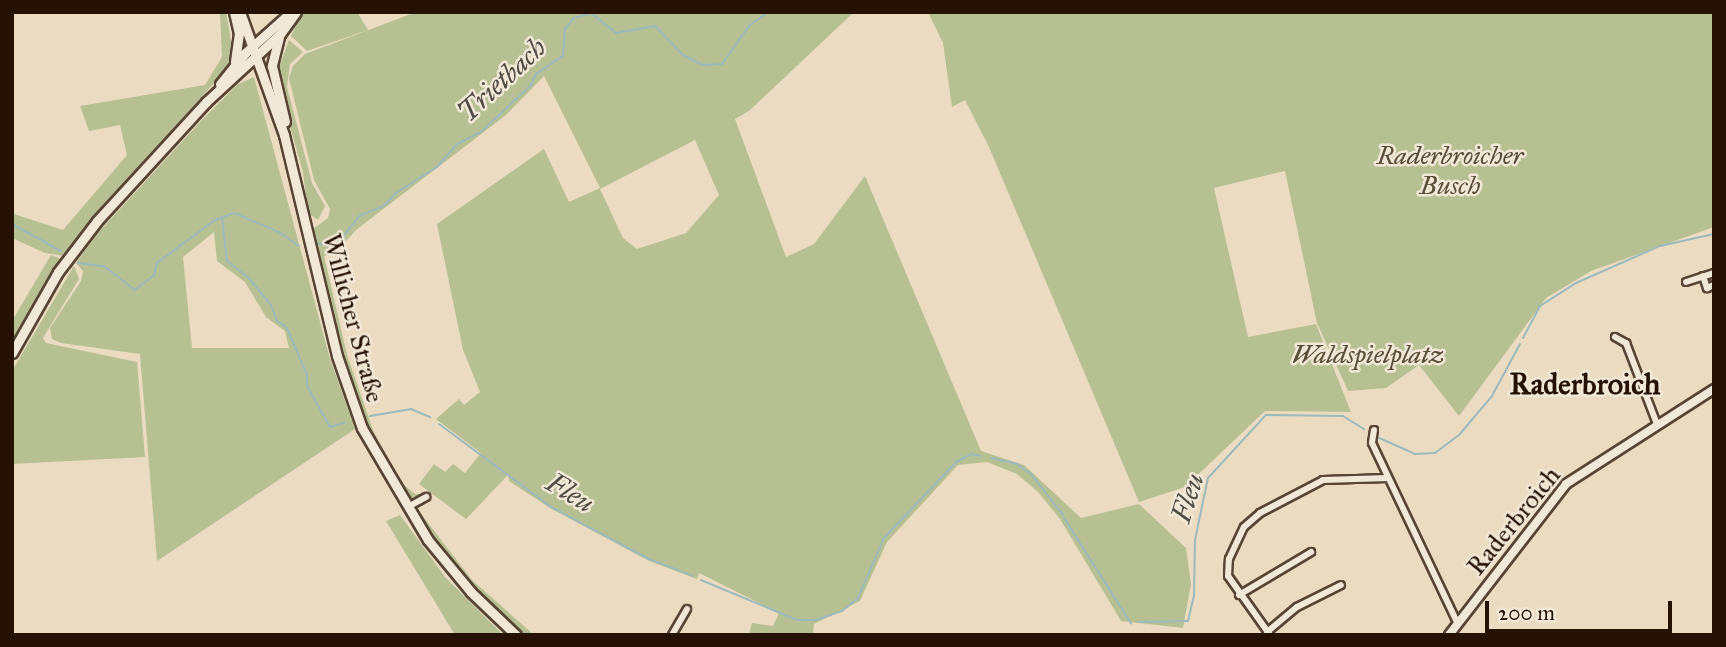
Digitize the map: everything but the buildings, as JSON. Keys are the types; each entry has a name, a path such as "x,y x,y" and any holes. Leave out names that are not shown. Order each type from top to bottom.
{"main road":[{"path":"233,12 239,33 234,66"},
{"name":"Willicher Straße","path":"240,12 258,55 284,135 343,375 370,443 406,508 456,576 516,635"},
{"path":"206,102 254,45 293,12"},
{"path":"12,353 58,272 119,194 206,102 280,34 293,12"},
{"path":"280,34 272,66 284,135"}],"street":[{"path":"1686,282 1714,273"},
{"path":"1703,276 1707,288 1714,285"},
{"path":"1615,337 1626,343 1657,424"},
{"name":"Raderbroich","path":"1449,635 1562,488 1714,389"},
{"path":"1374,430 1372,443 1458,624"},
{"path":"1341,585 1297,607 1268,633 1239,595 1227,567 1242,530 1254,516 1323,480 1388,478"},
{"path":"406,508 425,498"},
{"path":"1239,595 1311,552"},
{"path":"671,635 687,609"}],"green space":[{"path":"220,12 226,12 231,41 236,45 226,70 102,206 64,256 45,253 12,238 12,209 14,214 63,230 127,155 120,125 89,131 80,106 205,85 222,57"},
{"path":"302,12 357,12 368,30 307,51 291,36"},
{"path":"416,12 854,12 749,111 735,119 786,257 814,244 865,176 981,451 1024,465 1081,518 1139,504 1186,548 1191,584 1183,628 1121,621 1060,519 1038,492 1017,474 987,462 958,465 887,542 860,601 814,624 813,635 749,635 752,623 773,626 779,613 699,573 697,579 649,561 550,508 509,481 508,475 466,519 419,484 434,464 445,472 453,464 465,473 481,453 436,419 459,399 464,405 480,392 463,350 437,224 544,149 569,202 600,188 544,76 506,115 356,230 335,253 324,256 347,355 373,430 398,480 415,494 421,494 409,503 367,428 342,354 313,229 328,218 330,209 314,180 289,78 293,66 305,54","holes":["695,140 719,195 686,233 637,249 623,238 600,189"]},
{"name":"Raderbroicher Busch","path":"928,12 1714,12 1714,227 1591,271 1546,298 1459,416 1419,365 1386,388 1348,391 1317,323 1285,171 1214,188 1248,337 1316,324 1351,412 1265,411 1185,487 1139,502 989,147 965,100 952,107 943,43"},
{"path":"289,40 303,52 290,64 287,87 312,183 325,206 318,220 308,213 303,172 278,84 275,61 281,62"},
{"path":"254,77 330,359 355,429 157,561 140,354 61,343 52,339 50,328 81,281 83,271 76,263 97,234 238,84","holes":["214,232 217,261 245,282 266,317 285,331 289,348 192,348 183,257"]},
{"path":"51,255 61,259 12,341 12,321"},
{"path":"74,266 79,279 43,338 46,343 137,362 145,457 12,464 12,371"},
{"path":"415,506 472,580 534,635 524,635 466,581 425,530 412,510"},
{"path":"400,515 445,577 503,635 455,635 386,521"}],"waterway":[{"name":"Trietbach","path":"316,243 335,247 359,216 384,206 396,193 437,167 457,144 482,131 531,85 536,74 563,56 565,29 574,18 591,13 616,33 655,26 683,55 703,65 722,64 749,26 768,12"},
{"name":"Trietbach","path":"78,263 104,266 135,290 154,275 157,263 215,220 234,213 279,232 299,246"},
{"name":"Fleu","path":"222,218 227,261 249,278 271,305 277,321 287,328 307,375 307,386 330,427 344,423"},
{"name":"Trietbach","path":"12,224 61,251"},
{"name":"Fleu","path":"1523,338 1540,306 1576,283 1660,246 1714,234"},
{"name":"Fleu","path":"1377,437 1415,454 1435,453 1459,435 1492,396 1520,344"},
{"name":"Fleu","path":"370,416 411,409 430,417"},
{"name":"Fleu","path":"1138,622 1188,621 1194,596 1195,540 1208,478 1266,415 1343,416 1364,429"},
{"name":"Fleu","path":"439,424 551,507 647,558 693,576"},
{"name":"Fleu","path":"701,580 797,620 816,620 842,611 858,598 884,538 956,462 971,454 981,456"},
{"name":"Fleu","path":"991,458 1017,464 1031,474 1063,515"},
{"name":"Fleu","path":"1064,518 1131,623"}],"district":[{"name":"Raderbroich","path":"1585,384"}],"park label":[{"name":"Waldspielplatz","path":"1368,355"}]}
